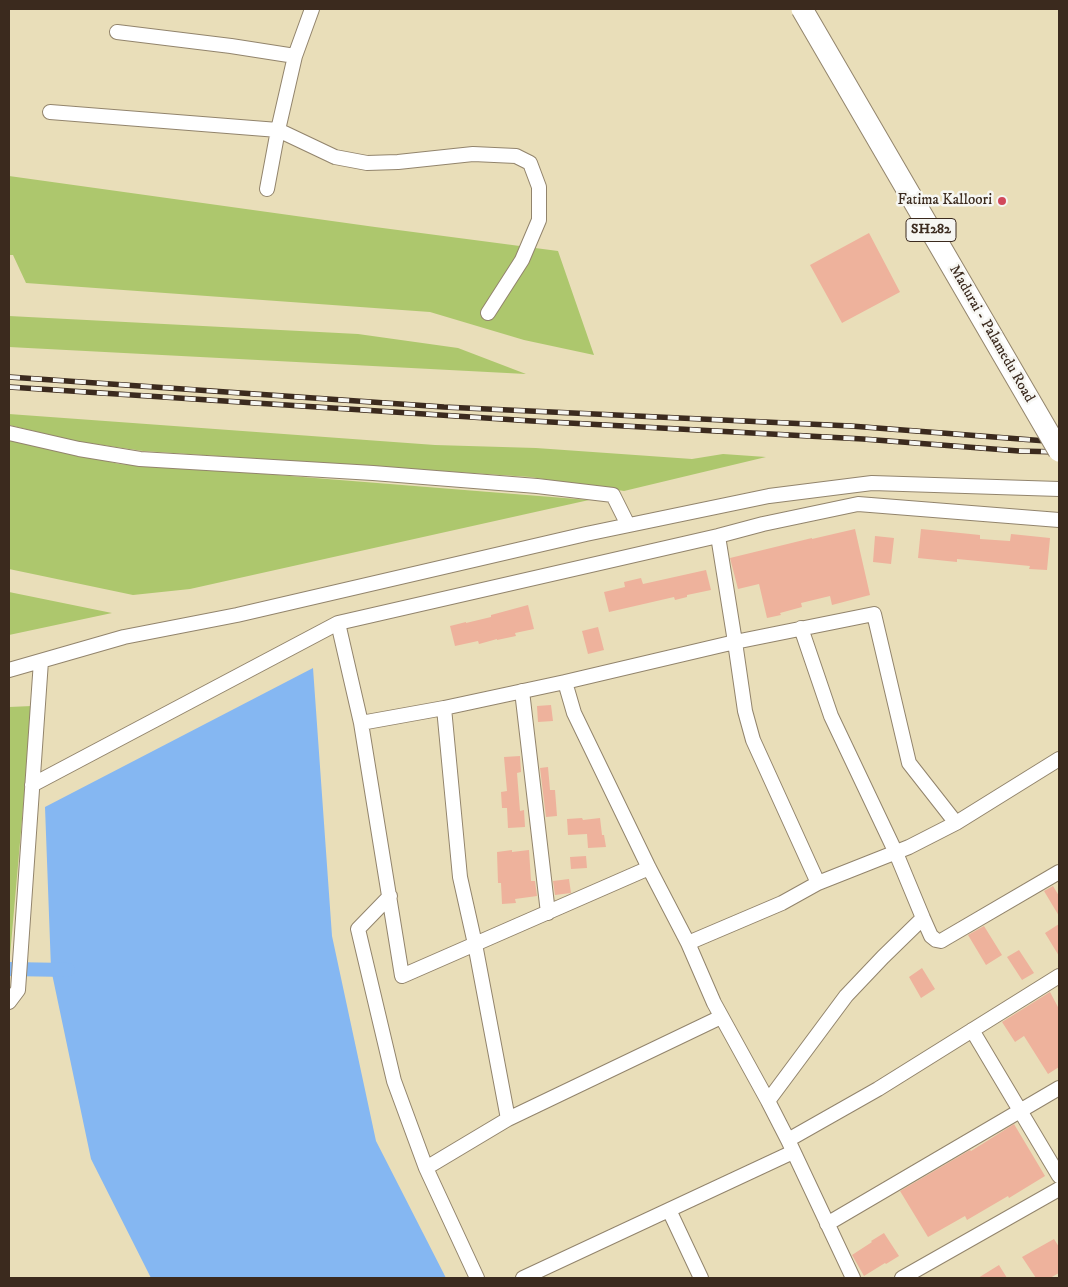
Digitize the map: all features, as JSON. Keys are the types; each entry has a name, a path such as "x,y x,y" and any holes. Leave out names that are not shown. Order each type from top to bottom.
{"main road":[{"name":"Madurai - Palamedu Road","path":"802,9 1059,451"}],"street":[{"path":"267,189 295,56 312,9"},
{"path":"117,32 295,56"},
{"path":"50,112 278,130 335,157 367,163 398,162 473,154 516,156 530,163 539,187 539,220 522,260 488,313"},
{"path":"9,432 79,449 140,459 537,486 613,495 628,525"},
{"path":"9,670 124,637 237,615 628,525 770,496 872,483 1059,489"},
{"path":"32,785 338,623 858,504 1059,520"},
{"path":"718,536 745,711 753,740 818,883"},
{"path":"361,724 565,682 735,642 874,614 909,763 956,823"},
{"path":"338,623 361,724 402,976 649,868"},
{"path":"801,628 831,716 896,853 931,936 940,941 1059,872"},
{"path":"9,1002 18,990 20,969 41,661"},
{"path":"565,682 574,713 649,868 688,943 721,1017 791,1146 850,1277"},
{"path":"522,691 548,913"},
{"path":"444,708 460,877 475,944 508,1119"},
{"path":"688,943 782,903 818,883 896,853 956,823 1059,759"},
{"path":"390,896 358,929 394,1081 426,1168 477,1278"},
{"path":"768,1101 846,996 923,918"},
{"path":"523,1278 668,1210 791,1146 878,1088 1059,976"},
{"path":"426,1168 508,1119 721,1017"},
{"path":"972,1030 1059,1176"},
{"path":"827,1224 1059,1088"},
{"path":"902,1278 1059,1189"},
{"path":"668,1210 701,1278"},
{"path":"552,1265 558,1278"}],"green space":[{"path":"9,176 558,251 594,355 524,340 430,312 26,283 13,255 9,255"},
{"path":"9,316 358,334 458,348 526,374 9,347"},
{"path":"9,414 435,445 536,448 692,459 723,454 766,457 624,491 530,477 143,451 75,441 9,425"},
{"path":"9,437 119,464 589,500 190,589 133,595 9,569"},
{"path":"9,592 112,613 9,635"},
{"path":"32,706 10,956 9,956 9,707"}],"water":[{"path":"313,668 332,936 376,1141 446,1278 151,1278 91,1159 51,969 45,807"}],"building":[{"path":"869,233 900,292 842,323 810,265"},
{"path":"855,529 870,595 832,605 830,596 801,603 802,607 767,618 759,584 738,589 730,558"},
{"path":"921,529 980,535 980,539 1010,541 1011,534 1050,538 1047,570 1029,569 1030,566 957,559 957,562 918,558"},
{"path":"875,536 894,538 891,564 873,562"},
{"path":"706,570 711,590 687,595 687,597 675,600 674,597 609,612 604,592 625,587 624,582 641,578 643,584"},
{"path":"528,605 534,629 515,633 516,636 479,644 478,641 455,646 450,626 491,617 491,615"},
{"path":"598,627 604,650 588,654 582,631"},
{"path":"551,705 553,721 538,722 537,706"},
{"path":"520,756 521,772 517,773 520,811 524,810 525,827 508,828 507,808 502,808 501,792 507,791 504,757"},
{"path":"548,767 550,790 555,790 557,816 546,817 540,768"},
{"path":"582,818 583,820 600,818 606,847 588,848 587,834 568,835 567,819"},
{"path":"512,850 512,852 529,850 531,881 535,881 537,896 515,899 516,903 502,904 501,883 498,883 497,852"},
{"path":"586,856 587,868 571,869 570,857"},
{"path":"569,879 571,893 555,895 553,881"},
{"path":"1053,886 1059,896 1059,916 1044,891"},
{"path":"1059,924 1059,956 1045,933"},
{"path":"984,926 1002,955 986,965 968,935"},
{"path":"1019,950 1034,973 1022,980 1007,957"},
{"path":"922,968 935,989 921,998 909,977"},
{"path":"1050,992 1059,1009 1059,1067 1048,1074 1024,1036 1015,1042 1002,1022"},
{"path":"1014,1124 1045,1176 967,1220 965,1216 928,1237 900,1191"},
{"path":"884,1233 899,1256 864,1276 852,1255"},
{"path":"1054,1239 1059,1247 1059,1273 1050,1278 1036,1278 1022,1257"},
{"path":"999,1265 1007,1278 978,1278"}],"waterway":[{"path":"9,969 68,970"}],"railway":[{"path":"9,377 444,407 851,426 1059,442"},
{"path":"9,387 532,421 1059,452"}],"place":[{"name":"Fatima Kalloori","path":"1002,201"}]}
